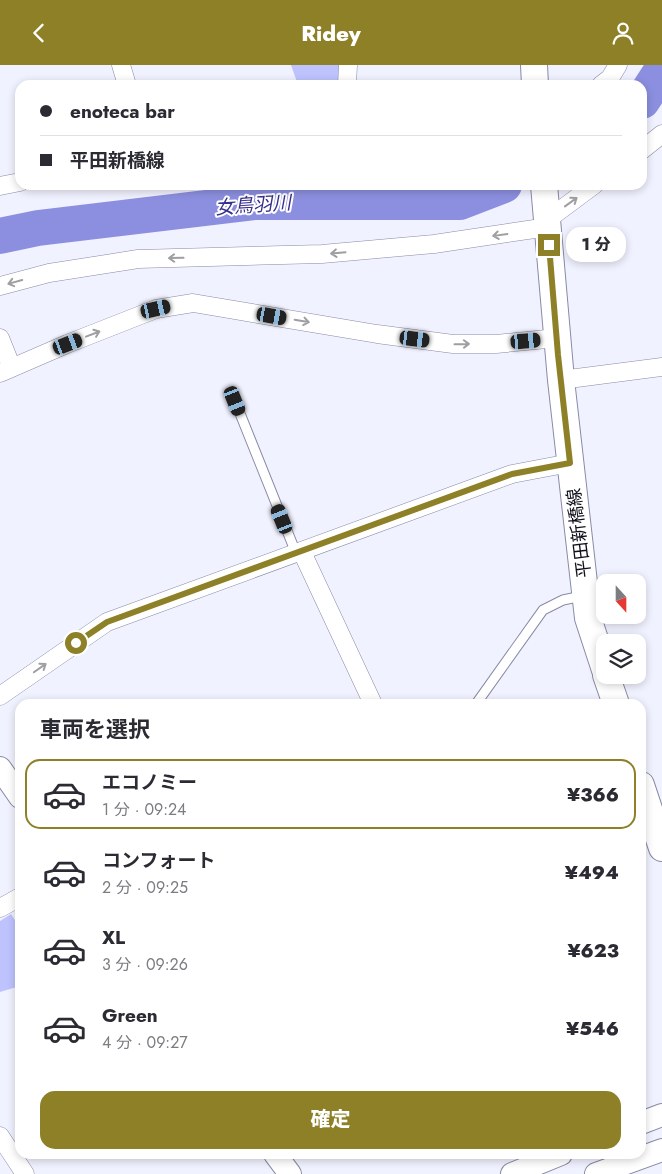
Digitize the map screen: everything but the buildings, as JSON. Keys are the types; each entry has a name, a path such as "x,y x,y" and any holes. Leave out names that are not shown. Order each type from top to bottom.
{"main road":[{"path":"534,65 535,80"},
{"name":"平田新橋線","path":"546,209 570,463 588,618 596,642"},
{"path":"609,684 614,699"},
{"path":"646,814 662,848"}],"street":[{"path":"121,65 126,80"},
{"path":"347,80 348,65"},
{"path":"607,80 618,65"},
{"path":"647,146 662,134"},
{"path":"0,186 15,183"},
{"path":"0,286 48,273 138,259 322,255 434,245 546,209 555,214 587,190"},
{"path":"0,338 6,371 156,309 192,303 453,345 496,344 557,337"},
{"path":"561,380 662,367"},
{"path":"0,696 107,622 512,474 570,463"},
{"path":"299,552 371,699"},
{"path":"0,768 15,790"},
{"path":"0,908 15,900"},
{"path":"646,1121 662,1115"},
{"path":"0,1136 23,1174"},
{"path":"646,1156 662,1150"},
{"path":"279,1159 290,1174"},
{"path":"512,1174 549,1159"},
{"path":"596,1174 637,1159"}],"lane":[{"path":"235,401 299,552"},
{"path":"480,699 543,610 563,600 586,595"}],"shaded area":[{"path":"291,65 339,65 339,80 296,80"},
{"path":"11,914 15,920 15,988 0,992 0,921"}],"waterway":[{"name":"女鳥羽川","path":"647,93 662,70"},
{"name":"女鳥羽川","path":"0,236 38,228 255,202 460,202 491,190"}],"route":[{"path":"76,643 107,622 512,474 570,463 558,355 549,245"}]}
